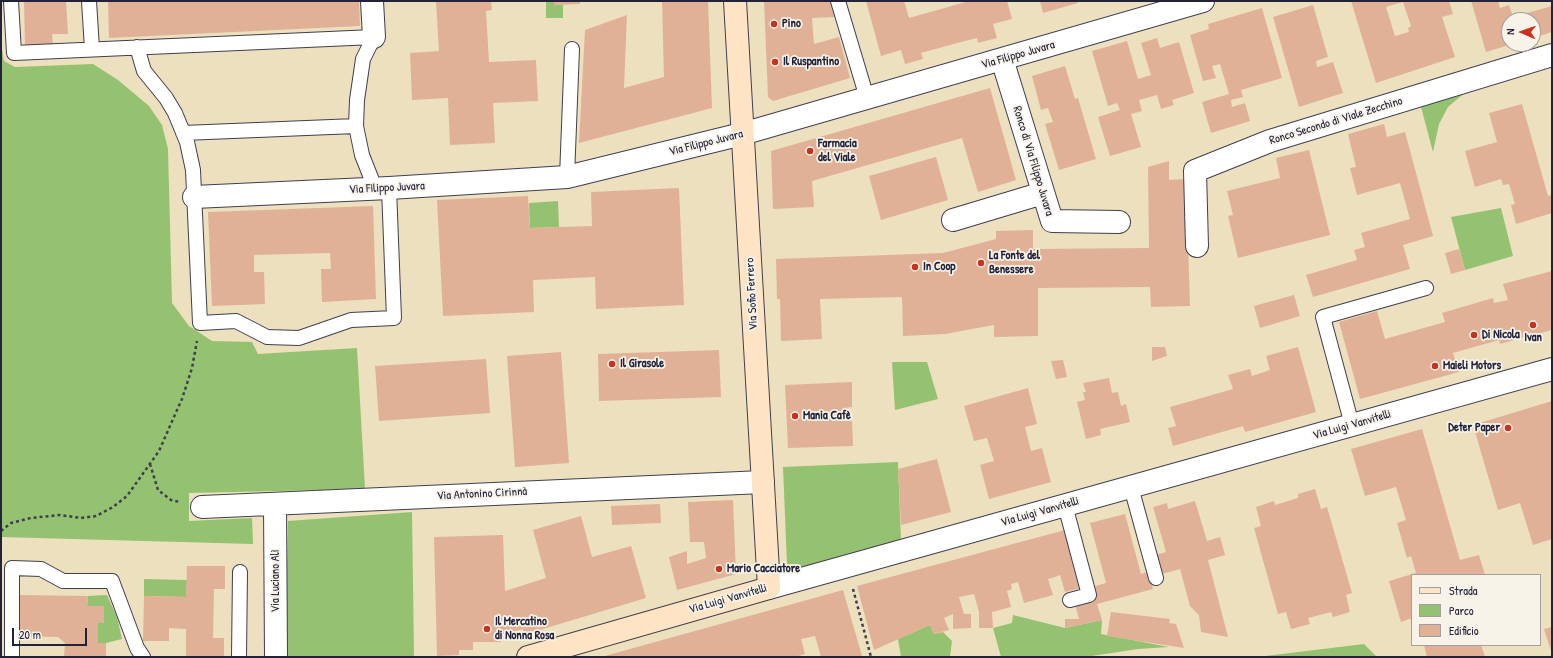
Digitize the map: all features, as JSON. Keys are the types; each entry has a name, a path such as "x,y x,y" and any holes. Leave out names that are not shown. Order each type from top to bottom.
{"street":[{"path":"372,1 374,37"},
{"name":"Via Sofio Ferrero","path":"736,1 742,134 769,588"},
{"name":"Via Filippo Juvara","path":"194,197 567,177 742,134 1203,1"},
{"name":"Ronco Secondo di Viale Zecchino","path":"1197,246 1195,171 1270,141 1552,55"},
{"name":"Ronco di Via Filippo Juvara","path":"1002,59 1052,221 1119,222"},
{"path":"953,220 1043,193"},
{"name":"Via Luigi Vanvitelli","path":"540,655 769,588 1552,369"},
{"name":"Via Antonino Cirinnà","path":"202,507 763,482"},
{"name":"Via Luciano Alì","path":"275,504 276,657"}],"lane":[{"path":"11,1 14,53 92,49 137,47 374,37 363,59 357,100 356,126 362,155 382,188 394,318 351,320 299,338 267,337 236,321 200,323 193,170 176,113 144,71 137,47"},
{"path":"89,1 92,49"},
{"path":"838,1 867,98"},
{"path":"567,177 572,48"},
{"path":"183,133 356,126"},
{"path":"1352,425 1322,317 1426,288"},
{"path":"1131,486 1156,578"},
{"path":"1065,505 1089,595 1070,600"},
{"path":"12,657 12,568 41,569 63,581 112,581 137,648 143,657"},
{"path":"239,657 240,572"}],"path":[{"path":"1,531 11,523 31,518 60,515 81,518 96,516 113,507 127,496 159,451 182,399 192,368 200,323"},
{"path":"150,464 158,490 171,500 202,507"},
{"path":"847,566 871,657"}],"green space":[{"path":"546,1 554,1 554,5 563,5 563,18 546,18"},
{"path":"1,43 4,61 15,67 93,64 118,80 149,106 162,125 168,149 172,303 189,326 212,341 252,342 258,354 357,348 365,489 189,493 189,521 252,518 253,544 1,537"},
{"path":"1467,91 1448,107 1439,124 1433,152 1420,103"},
{"path":"558,201 559,227 530,228 529,203"},
{"path":"1501,208 1513,256 1465,270 1451,217"},
{"path":"892,362 927,362 938,399 895,410"},
{"path":"898,462 901,541 800,569 787,564 783,467"},
{"path":"412,512 413,657 285,657 288,521"},
{"path":"144,579 187,580 186,597 144,596"},
{"path":"107,595 117,617 122,639 106,643 98,643 98,623 87,606 88,596"},
{"path":"1013,615 1065,628 1102,620 1101,634 1169,647 1138,649 1085,657 1001,657 993,628 1012,623"},
{"path":"930,625 934,634 943,632 952,641 950,657 901,657 898,639"},
{"path":"1364,644 1377,657 1257,657"}],"building":[{"path":"24,1 66,1 68,34 52,34 53,44 25,45"},
{"path":"108,1 359,1 360,26 109,38"},
{"path":"436,1 491,1 492,10 486,11 489,62 536,60 538,101 493,103 495,143 450,145 448,98 412,100 410,53 439,51"},
{"path":"554,1 580,1 580,4 554,5"},
{"path":"662,1 708,1 712,108 579,143 585,30 627,15 624,88 664,77"},
{"path":"764,1 830,1 835,17 812,18 814,44 839,37 850,78 773,101 768,97"},
{"path":"866,1 904,1 909,18 969,1 1007,1 1012,19 993,24 997,38 978,43 977,38 921,53 923,59 905,64 901,50 881,56"},
{"path":"1040,1 1077,1 1078,3 1043,13"},
{"path":"1351,1 1449,1 1453,14 1442,17 1455,57 1376,83","holes":["1403,2 1411,26 1408,28 1409,32 1395,36 1386,7"]},
{"path":"1471,1 1498,1 1500,8 1509,5 1511,12 1501,12 1501,47 1486,52"},
{"path":"1313,5 1328,57 1316,61 1317,67 1333,62 1343,93 1299,107 1273,17"},
{"path":"1552,6 1552,32 1541,35 1541,12 1531,12"},
{"path":"1262,8 1282,78 1241,90 1243,97 1231,100 1232,107 1245,103 1250,121 1211,133 1202,102 1229,94 1220,64 1212,66 1216,78 1203,81 1190,35 1209,29 1208,24"},
{"path":"1157,38 1160,48 1179,42 1194,93 1172,100 1174,105 1161,109 1157,95 1139,100 1142,111 1131,114 1141,147 1110,156 1098,117 1120,110 1117,103 1108,106 1092,51 1127,41 1138,79 1151,75 1141,43"},
{"path":"1065,66 1075,99 1078,98 1096,159 1059,170 1045,124 1053,122 1048,108 1041,110 1032,76"},
{"path":"990,88 1016,180 978,192 962,138 812,181 814,207 773,209 771,151"},
{"path":"1522,104 1548,196 1552,195 1552,213 1516,224 1511,205 1515,204 1509,184 1503,185 1501,179 1475,187 1465,151 1497,142 1489,113"},
{"path":"1384,124 1387,137 1405,132 1433,236 1403,245 1410,269 1313,297 1306,275 1357,260 1354,250 1365,247 1361,233 1410,219 1400,183 1357,195 1350,168 1356,167 1348,134"},
{"path":"1309,150 1330,235 1238,258 1228,216 1233,215 1227,191 1280,178 1276,158"},
{"path":"936,157 948,200 881,220 869,176"},
{"path":"1169,161 1169,180 1186,179 1190,306 1151,307 1150,287 1038,288 1038,336 994,337 994,325 945,334 903,336 902,297 820,299 822,339 781,341 780,299 777,299 776,259 943,253 996,239 996,231 1033,230 1033,249 1149,248 1148,167"},
{"path":"679,188 684,305 596,309 595,277 533,280 534,312 443,316 437,200 528,196 530,228 592,226 591,192"},
{"path":"373,206 376,299 322,302 321,269 331,269 330,253 254,255 254,272 264,272 265,304 212,306 208,212"},
{"path":"1459,249 1465,270 1451,274 1445,253"},
{"path":"1552,271 1552,330 1500,344 1499,340 1453,353 1459,372 1360,399 1339,322 1377,311 1385,339 1445,322 1442,313 1493,298 1494,303 1508,300 1503,284"},
{"path":"1294,295 1300,316 1260,328 1254,306"},
{"path":"1152,347 1165,347 1167,356 1152,361"},
{"path":"1298,347 1316,412 1245,432 1243,426 1173,446 1168,428 1176,426 1170,407 1233,389 1228,375 1250,369 1252,376 1270,370 1266,356"},
{"path":"719,350 721,397 599,401 598,354"},
{"path":"561,352 569,463 515,467 507,356"},
{"path":"486,359 490,413 379,421 375,366"},
{"path":"1063,360 1067,377 1056,379 1051,361"},
{"path":"1109,378 1112,393 1118,392 1121,406 1126,404 1130,422 1100,429 1101,435 1086,439 1077,402 1085,400 1083,392 1086,392 1083,383"},
{"path":"852,382 852,407 844,408 844,421 852,421 853,446 788,448 785,385"},
{"path":"1028,388 1037,424 1025,427 1031,451 1042,448 1051,482 989,499 980,465 994,461 987,438 974,441 964,406"},
{"path":"1552,401 1552,539 1533,545 1520,503 1498,510 1473,425"},
{"path":"1422,429 1460,560 1479,555 1485,574 1413,574 1416,573 1411,556 1407,558 1397,523 1406,520 1396,487 1365,496 1351,449"},
{"path":"937,459 951,512 901,525 898,469"},
{"path":"1315,489 1321,509 1327,507 1352,593 1346,595 1350,612 1333,617 1331,612 1308,618 1310,624 1291,629 1286,612 1278,614 1254,528 1261,526 1256,507 1274,501 1275,505 1298,498 1298,494"},
{"path":"733,500 736,574 677,590 669,557 687,551 687,564 706,558 704,542 690,542 688,502"},
{"path":"1195,501 1207,541 1220,537 1225,555 1208,560 1228,637 1201,632 1199,615 1190,606 1180,569 1162,574 1156,555 1166,552 1153,507 1167,503 1168,509"},
{"path":"660,504 661,523 612,525 611,506"},
{"path":"1125,514 1141,574 1148,572 1153,589 1097,604 1102,620 1065,628 1065,619 1079,619 1075,604 1096,598 1092,587 1106,583 1090,523"},
{"path":"581,516 592,557 631,546 646,598 523,635 523,629 501,635 501,642 473,642 473,650 459,650 459,655 437,656 434,537 503,535 505,591 546,578 533,530"},
{"path":"1065,530 1081,588 1065,592 1060,575 1048,579 1053,595 1024,603 1018,582 1011,584 1012,589 1007,591 1011,607 992,612 993,628 979,628 979,612 974,594 959,597 964,614 971,614 971,628 953,629 953,614 944,618 949,630 934,634 930,625 874,650 857,586"},
{"path":"187,566 225,566 225,589 214,589 213,638 224,638 224,657 186,657 186,629 169,628 169,641 143,641 144,596 186,597"},
{"path":"1411,574 1411,618 1401,622 1389,581"},
{"path":"843,590 862,656 859,657 821,657 815,636 801,639 805,654 795,657 601,657"},
{"path":"20,595 88,596 87,606 104,606 104,623 98,623 98,643 106,643 106,657 64,657 65,643 58,637 19,636"},
{"path":"1111,612 1170,619 1169,623 1176,624 1184,648 1107,636"},
{"path":"1552,627 1552,654 1544,629"},
{"path":"1424,646 1481,646 1485,657 1427,657"}],"place":[{"name":"Pino","path":"774,24"},
{"name":"Il Ruspantino","path":"775,62"},
{"name":"Farmacia del Viale","path":"810,151"},
{"name":"La Fonte del Benessere","path":"981,263"},
{"name":"In Coop","path":"915,267"},
{"name":"Ivan","path":"1533,325"},
{"name":"Di Nicola","path":"1474,335"},
{"name":"Il Girasole","path":"612,364"},
{"name":"Maieli Motors","path":"1435,366"},
{"name":"Mania Cafè","path":"795,416"},
{"name":"Deter Paper","path":"1508,428"},
{"name":"Mario Cacciatore","path":"719,569"},
{"name":"Il Mercatino di Nonna Rosa","path":"487,629"}]}
